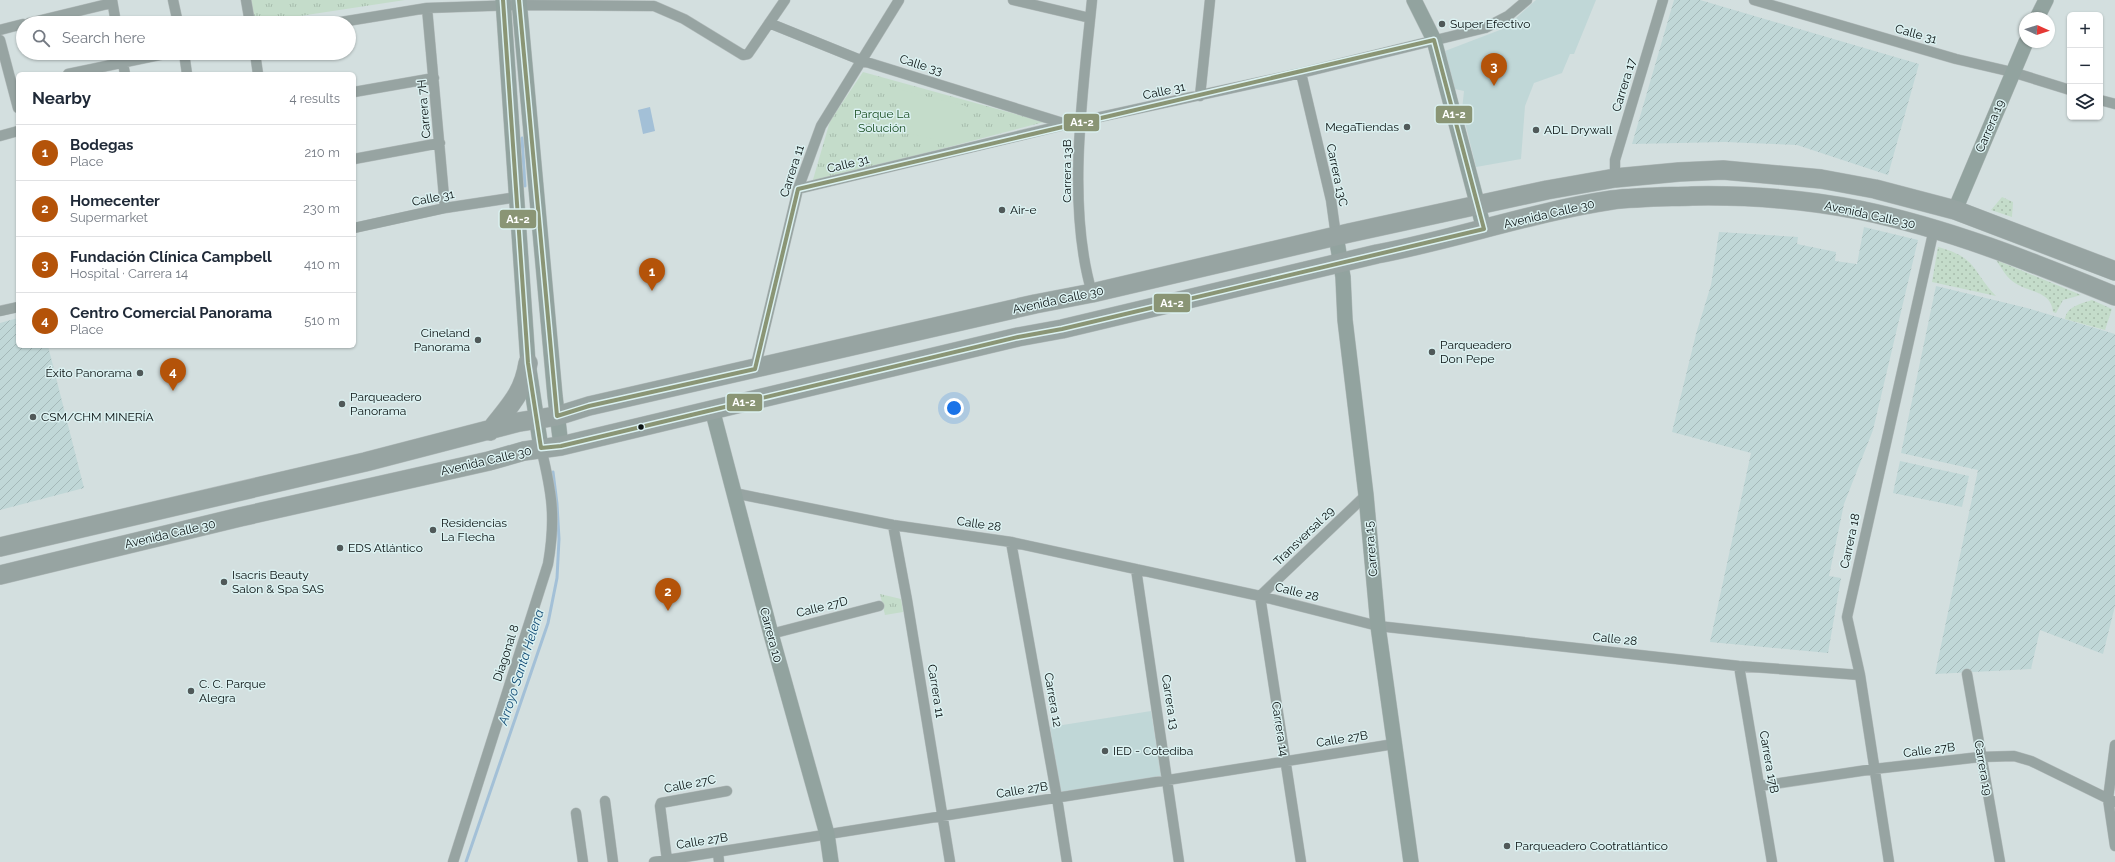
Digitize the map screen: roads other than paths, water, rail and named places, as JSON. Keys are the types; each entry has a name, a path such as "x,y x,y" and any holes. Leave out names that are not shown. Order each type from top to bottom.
{"highway":[{"name":"Avenida Calle 30","path":"0,547 213,498 490,431 519,422 557,416 589,406 755,370 1035,304 1092,293 1336,236 1478,205 1615,178 1687,171 1723,170 1762,172 1821,179 1875,189 1955,210 2115,271"},
{"name":"Avenida Calle 30","path":"0,575 541,448 561,446 1018,337 1062,330 1484,229 1553,210 1614,200 1739,196 1852,209 1934,229 1977,243 2115,296"},
{"path":"490,431 516,400 524,382 528,364"}],"street":[{"path":"173,0 176,16"},
{"path":"246,0 249,16"},
{"path":"448,0 461,6"},
{"path":"356,20 427,8 519,2 654,6 684,19 738,54 748,54 785,0"},
{"name":"Carrera 11","path":"755,370 798,189 821,126 899,0"},
{"path":"1013,0 1090,18"},
{"name":"Carrera 13B","path":"1092,0 1081,122 1080,188 1082,252 1092,293"},
{"path":"1200,96 1210,0"},
{"path":"1414,0 1434,40 1484,229"},
{"name":"Calle 31","path":"798,189 1068,124 1301,73 1434,40 1491,25 1508,16 1527,0"},
{"name":"Carrera 17","path":"1615,178 1615,160 1663,0"},
{"name":"Calle 31","path":"1754,0 1956,59 2012,72 2067,89"},
{"path":"2040,12 2046,0"},
{"path":"55,16 112,1 115,16"},
{"path":"519,2 561,446"},
{"path":"503,3 528,364 541,448"},
{"name":"Carrera 7H","path":"427,8 445,208"},
{"name":"Calle 33","path":"769,23 862,61 1068,124"},
{"path":"0,30 16,26"},
{"path":"0,40 16,90"},
{"name":"Carrera 19","path":"1955,210 2023,48"},
{"path":"76,72 113,60"},
{"path":"123,60 125,72"},
{"path":"185,60 187,72"},
{"path":"256,60 258,72"},
{"name":"Carrera 13C","path":"1301,73 1331,200 1336,236"},
{"path":"356,92 434,78"},
{"path":"2103,101 2115,104"},
{"path":"0,136 16,132"},
{"path":"356,159 440,142"},
{"name":"Calle 31","path":"356,228 445,208 517,197"},
{"name":"Carrera 18","path":"1889,862 1860,675 1847,617 1934,229"},
{"name":"Carrera 15","path":"1336,236 1343,277 1345,320 1366,495 1378,626 1411,862"},
{"path":"0,312 16,308"},
{"name":"Carrera 10","path":"712,409 771,634 827,834 831,862"},
{"name":"Diagonal 8","path":"453,862 548,564 552,542 553,499 541,448"},
{"name":"Calle 28","path":"734,494 893,525 1011,542 1260,596 1378,626 1739,666 1860,675"},
{"name":"Transversal 29","path":"1260,596 1366,495"},
{"name":"Carrera 11","path":"893,525 950,862"},
{"name":"Carrera 12","path":"1011,542 1067,862"},
{"name":"Carrera 13","path":"1136,569 1179,862"},
{"name":"Carrera 14","path":"1260,596 1301,862"},
{"name":"Calle 27D","path":"771,634 879,606"},
{"name":"Carrera 17B","path":"1739,666 1772,862"},
{"name":"Carrera 19","path":"1967,674 1980,757 2000,862"},
{"name":"Calle 27B","path":"654,862 718,857 827,834 1394,744"},
{"path":"2115,745 2112,800 2115,846"},
{"name":"Calle 27B","path":"1760,786 1874,769 1980,757 2014,756 2031,762 2112,800"},
{"name":"Calle 27C","path":"667,860 660,806 664,801 727,791"},
{"path":"605,801 613,862"},
{"path":"576,813 583,862"}],"water":[{"path":"650,107 655,131 643,134 638,110"}],"waterway":[{"path":"522,138 525,186"},
{"name":"Arroyo Santa Helena","path":"466,862 548,623 557,578 559,539 553,472"}],"place":[{"name":"Super Efectivo","path":"1442,24"},
{"name":"Fundación Clínica Campbell","path":"1494,86"},
{"name":"MegaTiendas","path":"1407,127"},
{"name":"ADL Drywall","path":"1536,130"},
{"name":"Air-e","path":"1002,210"},
{"name":"Bodegas","path":"652,291"},
{"name":"Cineland Panorama","path":"478,340"},
{"name":"Parqueadero Don Pepe","path":"1432,352"},
{"name":"Éxito Panorama","path":"140,373"},
{"name":"Centro Comercial Panorama","path":"173,391"},
{"name":"Parqueadero Panorama","path":"342,404"},
{"name":"CSM/CHM MINERÍA","path":"33,417"},
{"name":"Residencias La Flecha","path":"433,530"},
{"name":"EDS Atlántico","path":"340,548"},
{"name":"Isacris Beauty Salon & Spa SAS","path":"224,582"},
{"name":"Homecenter","path":"668,611"},
{"name":"C. C. Parque Alegra","path":"191,691"},
{"name":"IED - Cotediba","path":"1105,751"},
{"name":"Parqueadero Cootratlántico","path":"1507,846"}],"park label":[{"name":"Parque La Solución","path":"882,121"}]}
